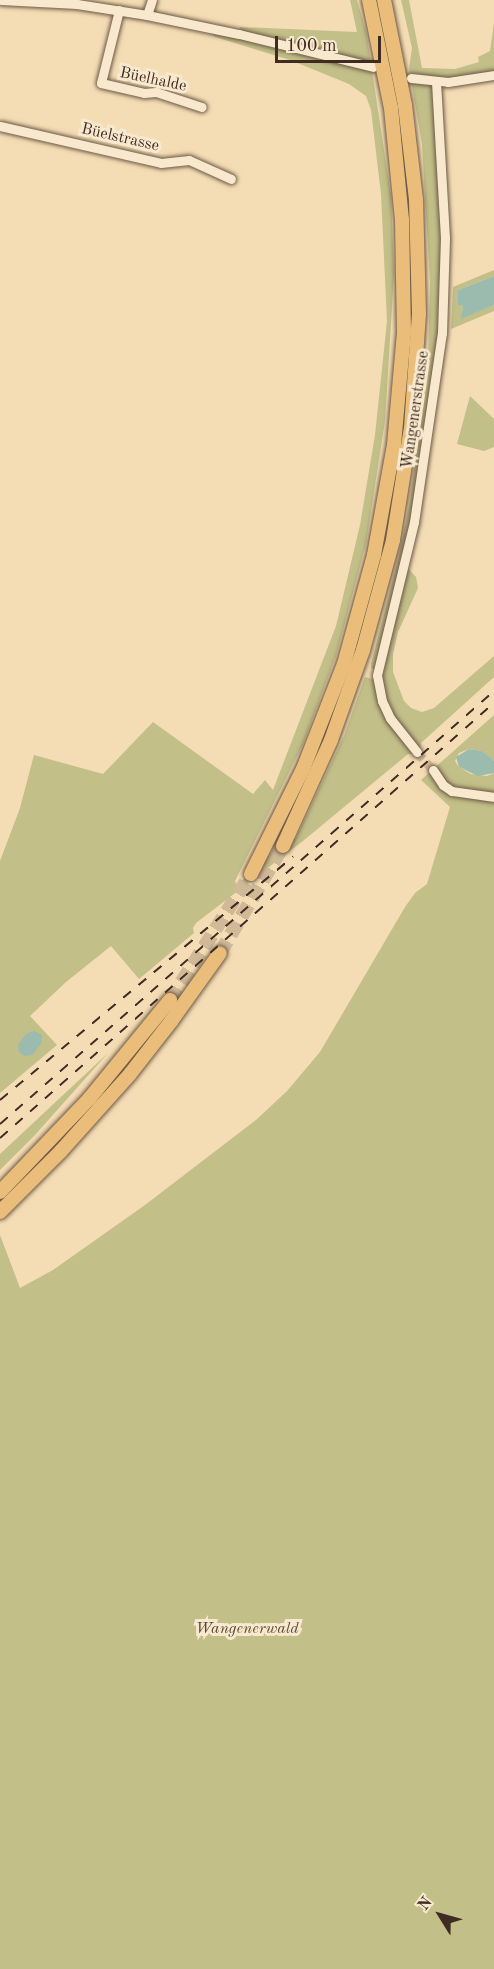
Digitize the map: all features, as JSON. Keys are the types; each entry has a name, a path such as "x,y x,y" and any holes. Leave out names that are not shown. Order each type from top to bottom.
{"highway":[{"path":"251,874 296,786 338,681 374,555 393,454 404,333 402,220 391,108 369,0"},
{"path":"283,846 332,740 366,641 393,540 411,428 419,314 417,219 405,105 384,0"},
{"path":"0,1212 61,1151 130,1074 220,953"},
{"path":"0,1192 101,1085 170,1000"}],"street":[{"path":"1,0 32,1 147,15 239,34 373,67"},
{"path":"147,15 152,0"},
{"name":"Büelhalde","path":"119,10 101,83 144,93 156,92 202,107"},
{"path":"411,78 436,82 494,75"},
{"name":"Wangenerstrasse","path":"417,752 390,718 382,701 377,675 414,522 442,333 445,238 436,82"},
{"name":"Büelstrasse","path":"0,126 161,163 189,160 231,179"},
{"path":"433,770 443,785 450,790 470,796 494,797"}],"green space":[{"path":"350,0 357,0 366,31 391,196 394,274 385,421 366,544 336,656 303,744 235,881 236,884 261,868 267,857 296,838 344,736 365,677 376,680 377,670 371,668 371,664 399,556 410,501 428,363 430,283 422,144 409,69 412,48 401,0 409,0 422,68 455,69 479,62 478,57 490,51 494,23 494,75 437,82 445,283 405,565 416,577 418,588 398,632 393,654 393,672 404,701 411,708 422,712 434,708 494,656 494,677 421,743 420,749 414,754 408,754 303,841 196,923 193,928 194,933 139,979 111,946 66,982 30,1016 57,1045 0,1093 0,861 20,808 34,755 103,774 153,722 253,794 265,780 273,790 336,626 360,525 375,435 387,321 381,194 371,110 366,96 349,84 290,60 215,37 210,33 239,33 240,27 357,32"},
{"path":"494,270 494,276 458,290 458,304 463,306 462,318 494,305 494,311 451,329 453,287"},
{"path":"470,396 494,419 494,447 484,451 457,444"},
{"name":"Wangenerwald","path":"494,715 494,761 482,751 469,749 459,753 455,761 459,767 471,774 487,776 494,773 494,1969 0,1969 0,1235 20,1288 53,1270 145,1205 256,1120 287,1091 320,1052 405,907 415,893 427,884 450,807 421,780"},
{"path":"108,1053 35,1135 0,1170 0,1154"}],"shaded area":[{"path":"494,276 494,305 461,319 463,306 458,305 458,290"},
{"path":"469,749 482,751 491,758 494,761 494,773 478,776 459,767 456,757"},
{"path":"35,1031 42,1035 41,1044 32,1055 24,1056 18,1051 19,1043 27,1033"}],"tunnel":[{"path":"417,752 433,770"},
{"path":"220,953 283,846"},
{"path":"170,1000 251,874"}],"railway":[{"path":"0,1124 494,691"},
{"path":"0,1138 494,703"},
{"path":"0,1100 293,857"}]}
